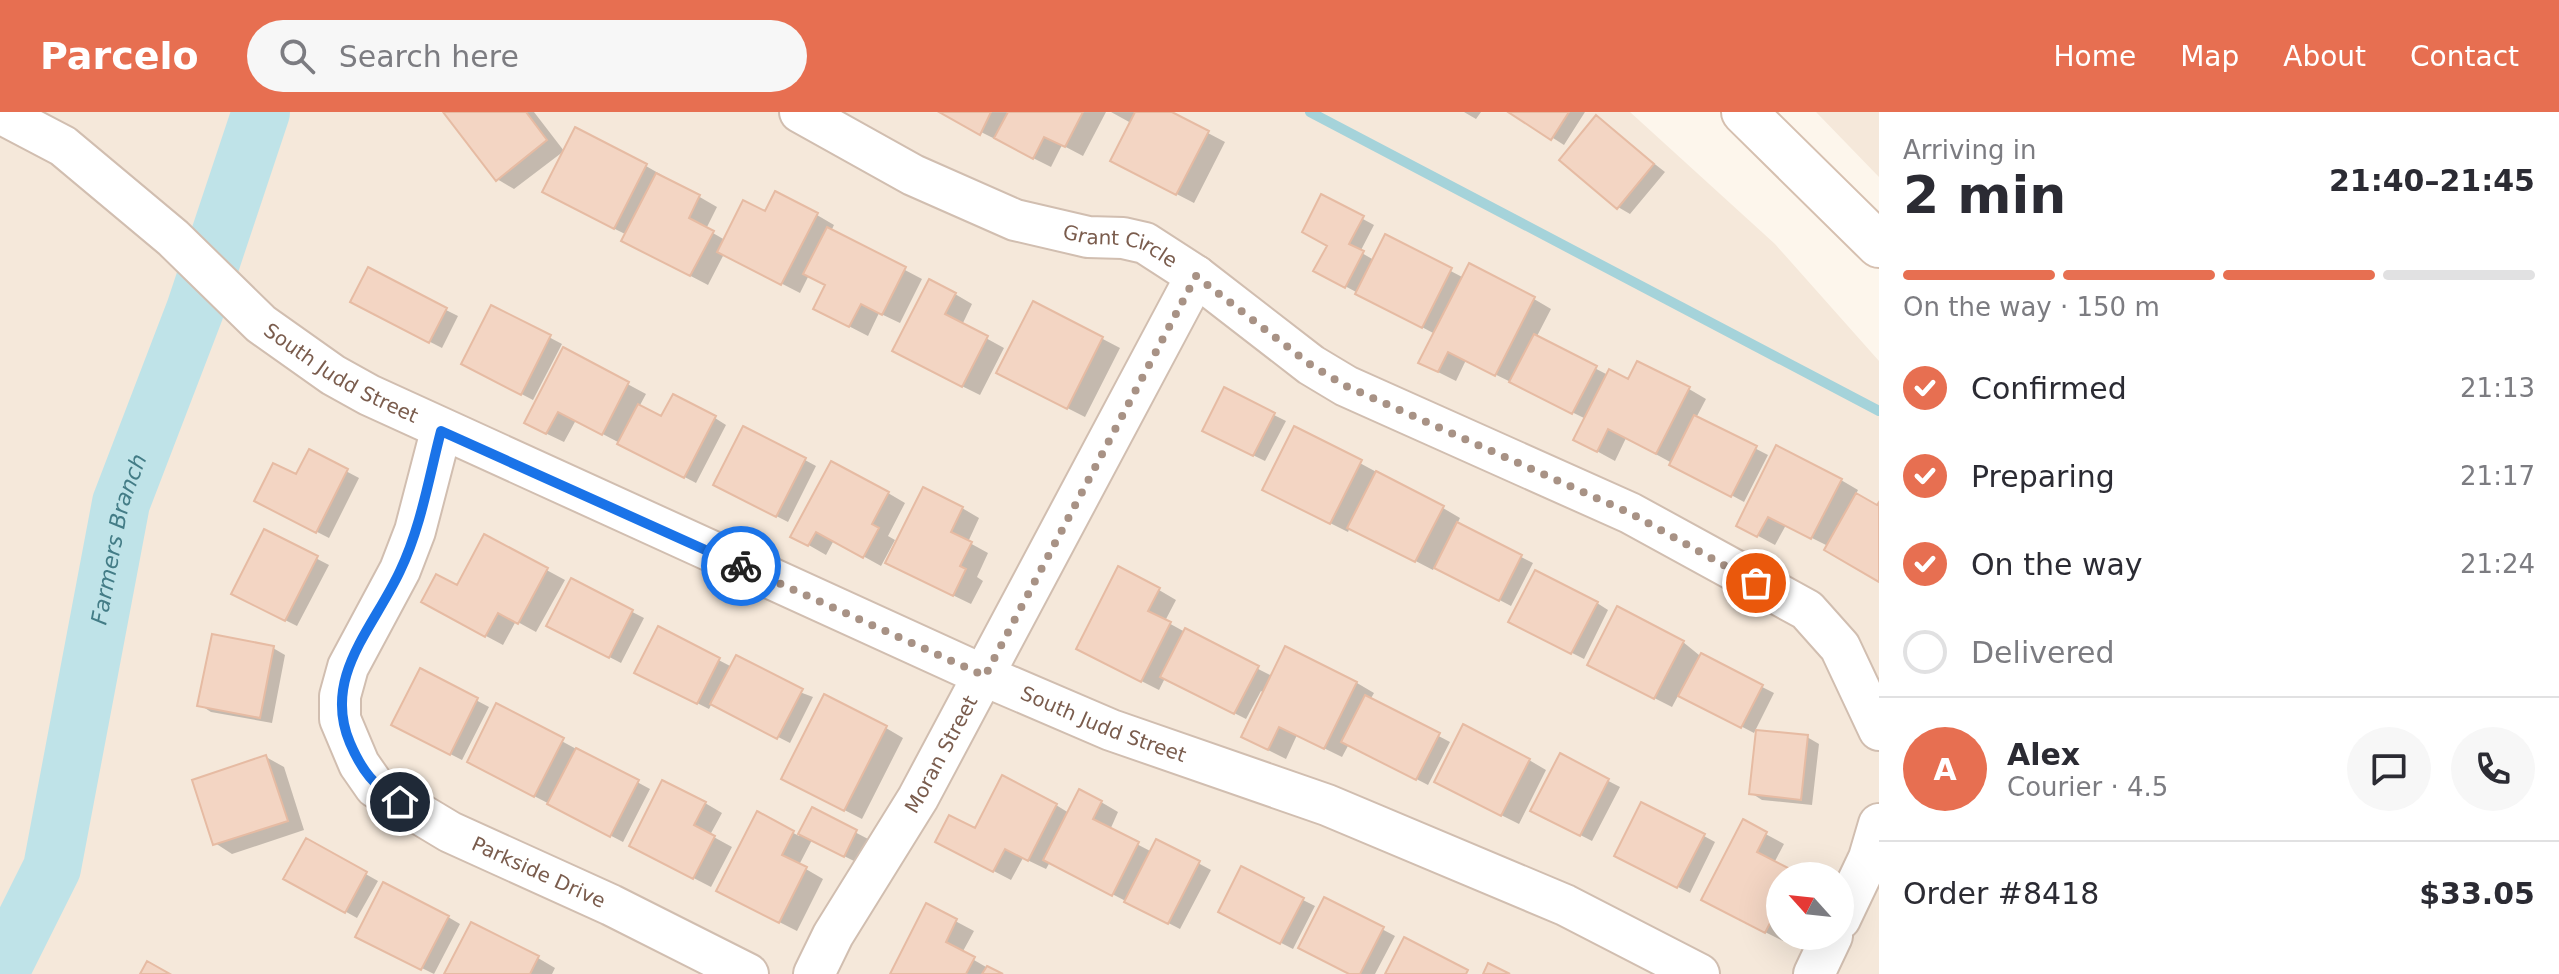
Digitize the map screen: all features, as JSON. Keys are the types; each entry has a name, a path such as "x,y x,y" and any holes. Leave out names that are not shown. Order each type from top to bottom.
{"main road":[{"path":"1744,112 1879,245"}],"street":[{"name":"Grant Circle","path":"800,112 913,175 1015,220 1088,237 1123,238 1145,243 1196,276 1311,365 1346,386 1630,513 1807,610 1840,647 1879,730"},
{"name":"South Judd Street","path":"0,113 63,146 173,238 261,324 333,375 441,431 1111,730 1355,817 1565,905 1699,974"},
{"name":"Moran Street","path":"814,974 833,935 918,798 985,676 1196,276"},
{"name":"Parkside Drive","path":"441,431 415,531 400,570 348,667 340,696 340,719 359,764 375,787 450,832 611,905 748,974"},
{"path":"1854,890 1869,858 1879,824"},
{"path":"1814,974 1825,950"}],"shaded area":[{"path":"0,112 1630,112 1775,244 1879,361 1879,974 0,974"},
{"path":"1816,112 1879,112 1879,177"}],"building":[{"path":"443,112 526,112 547,140 496,181"},
{"path":"939,112 991,112 980,135"},
{"path":"1008,112 1083,112 1065,147 1044,137 1033,159 994,138"},
{"path":"1135,112 1172,112 1209,131 1176,195 1110,161"},
{"path":"1508,112 1569,112 1551,140"},
{"path":"1596,115 1654,164 1617,209 1559,160"},
{"path":"575,127 647,164 614,229 542,192"},
{"path":"656,173 700,195 689,218 714,231 690,276 621,241"},
{"path":"775,191 818,213 781,285 717,252 743,200 765,211"},
{"path":"1321,194 1364,216 1349,244 1364,251 1345,288 1313,271 1327,246 1302,232"},
{"path":"827,227 906,267 882,315 861,304 849,327 813,309 825,285 803,274"},
{"path":"1385,234 1452,268 1422,328 1355,294"},
{"path":"1469,263 1535,297 1495,376 1448,352 1438,372 1418,363"},
{"path":"368,267 447,308 429,343 350,302"},
{"path":"929,279 956,293 945,314 988,336 962,387 892,351"},
{"path":"1033,301 1103,337 1067,409 996,373"},
{"path":"491,305 551,335 521,395 461,364"},
{"path":"1534,334 1597,366 1572,414 1509,382"},
{"path":"563,347 629,382 602,435 558,412 546,434 524,423"},
{"path":"1637,361 1690,387 1656,454 1608,429 1597,452 1573,440 1609,369 1628,379"},
{"path":"1224,387 1275,413 1253,456 1202,431"},
{"path":"673,394 716,416 684,478 617,444 638,404 661,416"},
{"path":"1694,415 1757,446 1731,497 1669,465"},
{"path":"743,426 806,458 776,517 713,485"},
{"path":"1294,426 1362,460 1330,524 1262,490"},
{"path":"1776,445 1842,479 1811,539 1768,517 1757,537 1736,526"},
{"path":"309,449 348,469 316,533 254,501 273,463 296,474"},
{"path":"831,461 889,492 872,524 879,528 863,558 816,532 808,546 790,537"},
{"path":"1376,471 1444,506 1415,562 1347,528"},
{"path":"923,487 963,507 951,532 972,542 960,566 966,569 953,596 885,563"},
{"path":"1856,493 1877,505 1879,502 1879,582 1824,550"},
{"path":"1457,522 1522,555 1499,601 1434,568"},
{"path":"264,529 318,556 285,621 231,594"},
{"path":"484,534 548,568 518,624 498,613 485,637 421,602 436,574 457,585"},
{"path":"1118,566 1160,588 1148,611 1171,622 1141,682 1076,649"},
{"path":"1535,570 1598,602 1571,654 1508,622"},
{"path":"571,578 633,610 609,658 546,626"},
{"path":"1617,606 1684,641 1654,699 1587,665"},
{"path":"658,626 720,658 697,704 634,673"},
{"path":"1185,628 1259,666 1234,714 1160,677"},
{"path":"212,634 274,646 260,718 197,706"},
{"path":"1285,646 1357,682 1324,749 1279,727 1268,750 1241,737"},
{"path":"1701,653 1763,685 1741,728 1678,696"},
{"path":"736,655 803,689 777,739 710,704"},
{"path":"420,668 478,698 450,755 391,725"},
{"path":"824,694 887,726 844,811 781,779"},
{"path":"1365,695 1440,733 1416,780 1341,742"},
{"path":"496,703 564,738 534,797 467,762"},
{"path":"1463,724 1530,759 1501,816 1434,782"},
{"path":"1756,730 1808,735 1801,800 1749,794"},
{"path":"576,748 639,780 610,837 547,804"},
{"path":"1560,753 1609,779 1580,836 1530,811"},
{"path":"266,755 288,821 213,845 192,780"},
{"path":"1002,775 1057,804 1028,861 1005,849 993,872 935,842 949,815 975,828"},
{"path":"662,780 706,802 694,825 715,836 693,879 629,846"},
{"path":"1079,789 1102,801 1093,819 1139,842 1112,896 1043,860"},
{"path":"1641,802 1705,834 1677,888 1614,856"},
{"path":"812,807 857,830 844,857 798,834"},
{"path":"757,811 794,831 782,855 807,867 779,923 716,891"},
{"path":"1743,819 1767,832 1757,852 1776,862 1766,862 1765,933 1701,900"},
{"path":"306,838 367,872 345,913 283,879"},
{"path":"1156,839 1200,861 1168,924 1124,902"},
{"path":"1241,866 1304,898 1280,944 1218,912"},
{"path":"383,882 449,916 421,970 355,937"},
{"path":"1324,897 1384,927 1360,974 1349,974 1298,948"},
{"path":"926,903 957,919 946,942 975,957 966,974 890,974"},
{"path":"471,922 539,956 530,974 444,974"},
{"path":"1404,937 1468,970 1466,974 1385,974"},
{"path":"147,961 170,974 140,974"},
{"path":"1488,963 1510,974 1483,974"},
{"path":"987,966 1003,974 982,974"}],"waterway":[{"name":"Farmers Branch","path":"0,972 52,868 121,503 195,310 261,112"},
{"path":"1310,112 1879,411"}],"way so far":[{"path":"741,566 985,676 1196,276 1311,365 1346,386 1630,513 1756,583"}],"route":[{"path":"400,802 375,787 359,764 340,719 340,696 348,667 400,570 415,531 441,431 741,566"}]}
